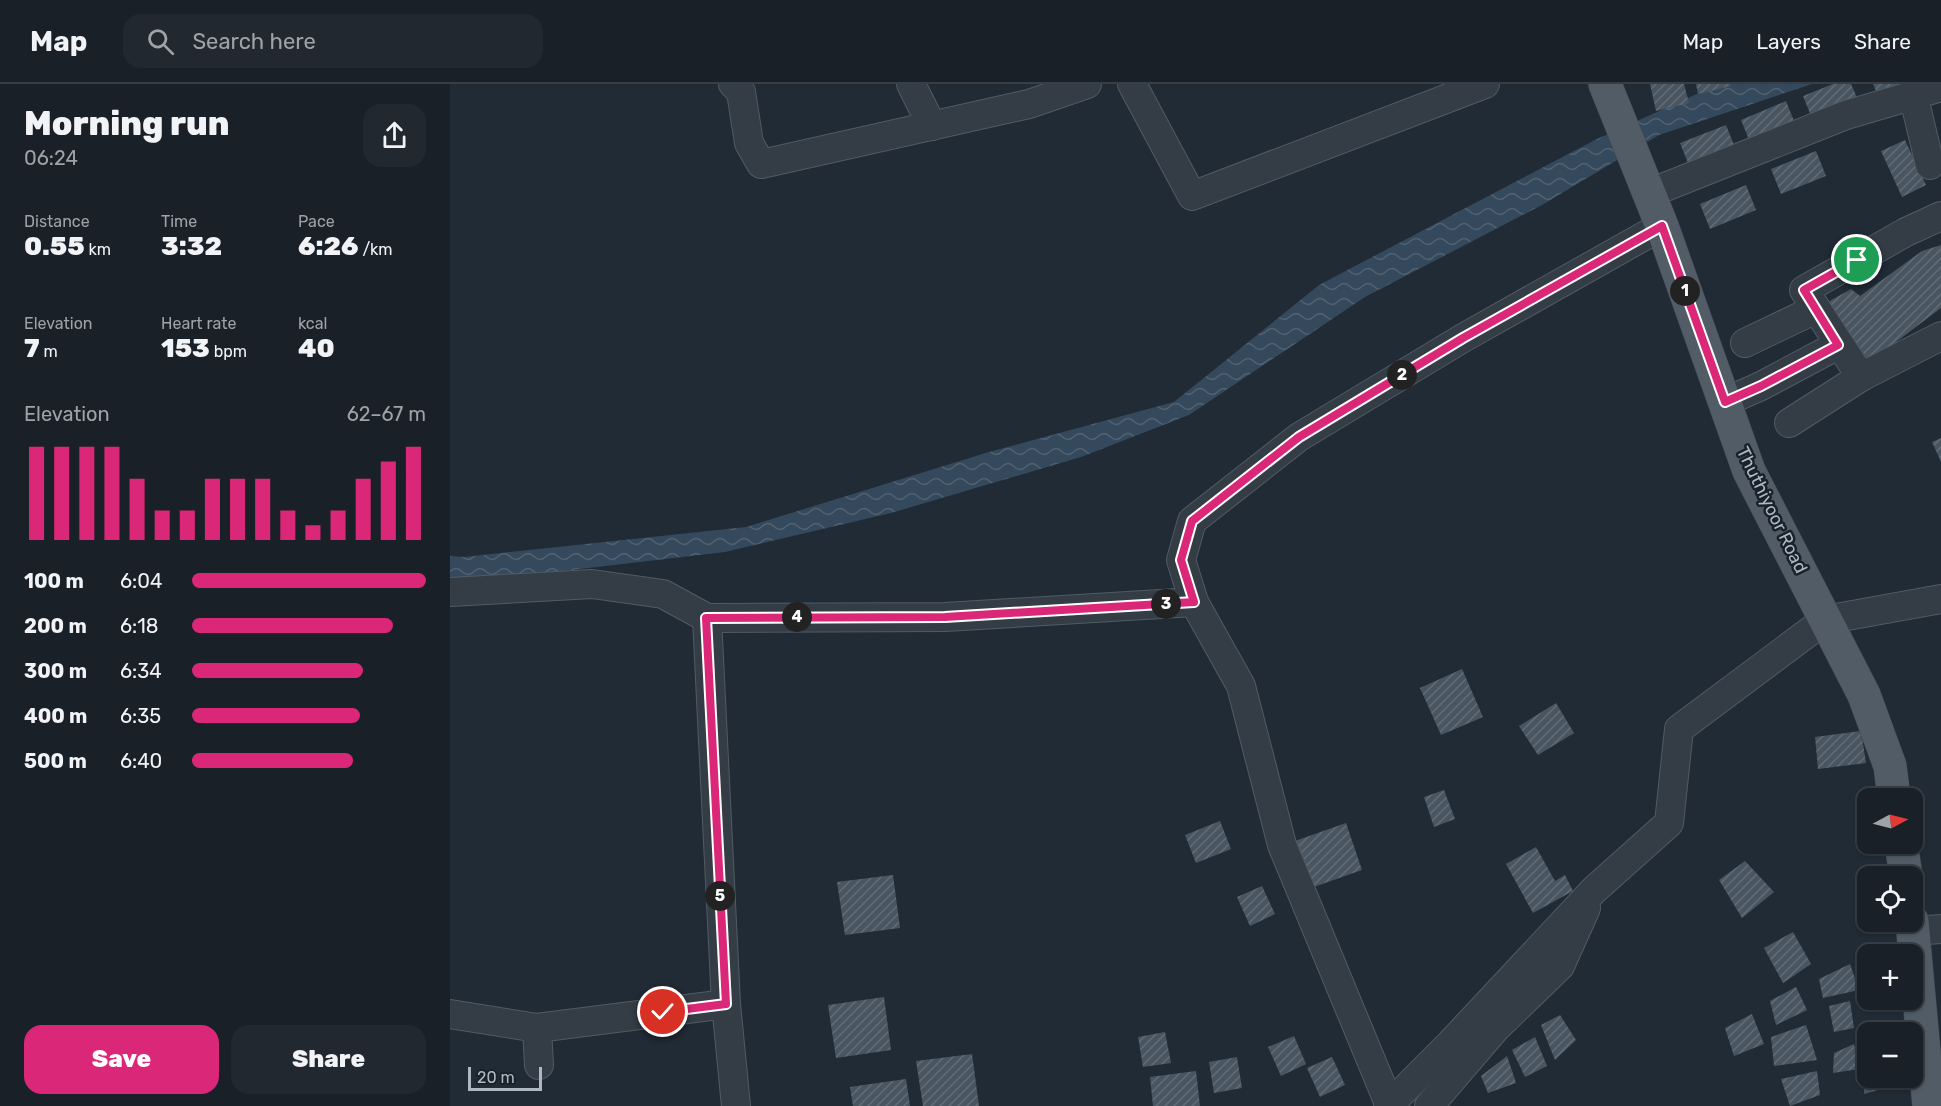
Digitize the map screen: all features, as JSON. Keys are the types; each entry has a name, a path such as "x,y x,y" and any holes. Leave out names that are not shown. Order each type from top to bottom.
{"main road":[{"name":"Thuthiyoor Road","path":"1610,97 1662,226 1749,471 1864,695 1890,766 1893,788"},
{"path":"1922,932 1929,1106"}],"street":[{"path":"733,84 741,92 749,143 760,164 1029,105 1087,84"},
{"path":"911,84 932,126"},
{"path":"1132,84 1192,196 1485,84"},
{"path":"1646,183 1846,115 1941,87"},
{"path":"1913,94 1930,165"},
{"path":"1861,377 1804,290 1906,232 1941,216"},
{"path":"1662,226 1463,338 1299,437 1192,521 1181,560 1194,602 1241,686 1282,845 1389,1105 1450,1044 1594,890 1669,823 1679,729 1826,620 1941,599"},
{"path":"1745,343 1816,309"},
{"path":"1789,423 1861,377 1941,336"},
{"path":"1725,402 1761,386 1838,345"},
{"path":"450,591 592,584 663,594 706,618 945,617 1194,602"},
{"path":"706,618 726,1004 736,1106"},
{"path":"1430,1106 1496,1028 1560,966 1594,890"},
{"path":"450,1014 537,1028 726,1004"},
{"path":"537,1028 539,1065"}],"water":[{"path":"1719,84 1812,84 1659,135 1542,205 1365,297 1189,415 1081,457 891,513 725,552 537,574 450,578 450,556 464,557 746,527 989,452 1174,402 1319,285 1595,140"}],"building":[{"path":"1650,84 1684,84 1689,103 1656,111"},
{"path":"1696,84 1730,84 1731,86 1698,94"},
{"path":"1833,84 1851,84 1859,102 1813,121 1803,96"},
{"path":"1873,84 1913,84 1879,98"},
{"path":"1786,101 1796,126 1751,145 1741,120"},
{"path":"1726,125 1736,150 1690,168 1680,143"},
{"path":"1905,140 1926,185 1902,197 1881,151"},
{"path":"1816,151 1826,176 1781,194 1771,169"},
{"path":"1746,185 1756,210 1710,229 1700,204"},
{"path":"1941,245 1941,308 1896,342 1898,352 1874,369 1828,302 1851,289 1860,296 1922,251"},
{"path":"1941,438 1941,462 1932,442"},
{"path":"1462,669 1483,717 1441,735 1420,688"},
{"path":"1556,703 1574,733 1538,755 1519,726"},
{"path":"1861,731 1866,763 1818,769 1815,737"},
{"path":"1444,790 1455,819 1434,827 1424,797"},
{"path":"1220,821 1231,849 1196,863 1185,835"},
{"path":"1346,823 1362,870 1311,888 1295,841"},
{"path":"1536,847 1555,881 1565,875 1573,891 1533,913 1506,864"},
{"path":"1745,861 1774,892 1742,918 1719,880"},
{"path":"893,875 900,928 845,935 837,882"},
{"path":"1262,886 1275,914 1250,926 1237,897"},
{"path":"1793,932 1811,964 1783,983 1764,948"},
{"path":"1850,964 1857,990 1823,998 1819,979"},
{"path":"1796,987 1807,1010 1776,1025 1770,1001"},
{"path":"884,997 891,1050 836,1058 828,1005"},
{"path":"1850,1001 1854,1028 1834,1032 1829,1006"},
{"path":"1752,1014 1764,1044 1734,1056 1725,1028"},
{"path":"1560,1015 1576,1040 1555,1060 1541,1025"},
{"path":"1806,1025 1817,1060 1774,1066 1771,1037"},
{"path":"1165,1032 1171,1063 1143,1067 1138,1037"},
{"path":"1294,1036 1306,1064 1281,1076 1268,1047"},
{"path":"1535,1037 1547,1066 1525,1077 1512,1050"},
{"path":"1854,1044 1857,1069 1833,1073 1834,1053"},
{"path":"972,1054 979,1106 923,1106 916,1061"},
{"path":"1507,1056 1516,1083 1488,1093 1481,1076"},
{"path":"1237,1057 1242,1088 1214,1093 1209,1062"},
{"path":"1332,1057 1345,1085 1320,1097 1307,1068"},
{"path":"1196,1071 1200,1106 1153,1106 1150,1077"},
{"path":"1817,1071 1820,1095 1790,1106 1781,1079"},
{"path":"906,1079 910,1106 853,1106 850,1087"},
{"path":"1864,1088 1885,1088 1864,1094"}],"route":[{"path":"663,1012 726,1004 706,618 945,617 1194,602 1181,560 1192,521 1299,437 1463,338 1662,226 1725,402 1761,386 1838,345 1804,290 1857,260"}]}
